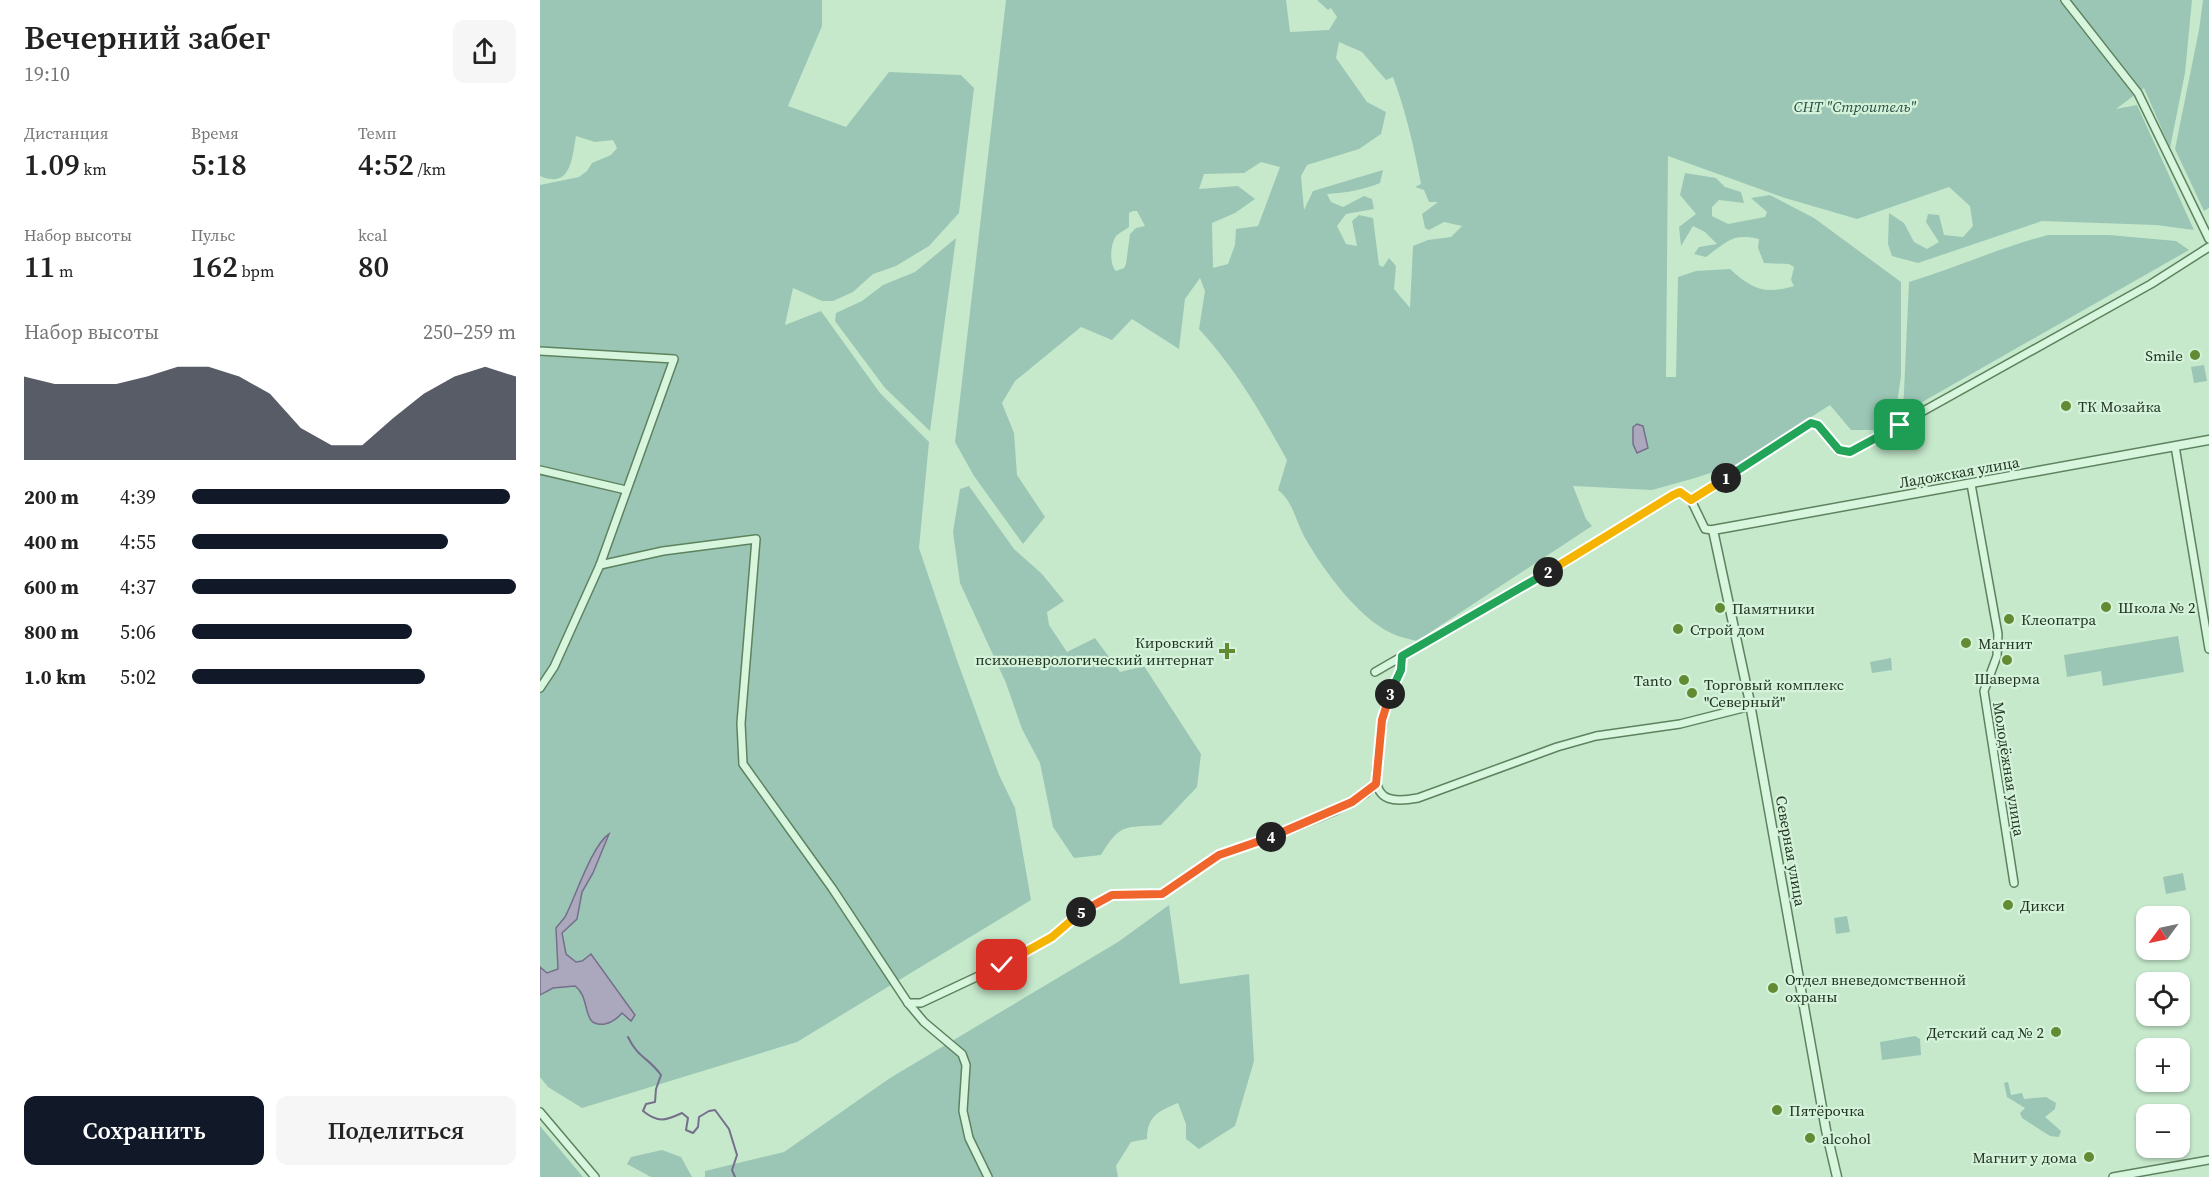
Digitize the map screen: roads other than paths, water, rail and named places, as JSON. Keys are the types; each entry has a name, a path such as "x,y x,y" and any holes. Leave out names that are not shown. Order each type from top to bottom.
{"street":[{"path":"2065,0 2138,93 2209,239"},
{"path":"1691,500 1811,423 1818,425 1839,450 1850,452 2151,284 2209,247"},
{"path":"540,351 674,359 600,564 554,667 540,688"},
{"name":"Ладожская улица","path":"1713,530 2209,440"},
{"path":"2175,447 2209,649"},
{"path":"540,470 626,490"},
{"name":"Молодёжная улица","path":"1971,484 1998,634 1997,656 1984,692 2014,883"},
{"path":"1375,672 1559,566 1680,492 1691,500 1698,520 1705,529 1713,530"},
{"name":"Северная улица","path":"1713,530 1751,706 1823,1119 1837,1177"},
{"path":"600,564 674,550 756,539 741,723 743,764 832,888 908,1003 924,1022 962,1054 966,1065 965,1120 969,1138 988,1177"},
{"path":"908,1003 921,1003 1002,965 1052,937 1077,914 1112,895 1162,894 1219,855 1272,837 1335,811 1365,794 1376,784 1385,705 1401,670 1402,656"},
{"path":"1376,784 1387,798 1396,802 1418,798 1596,735 1680,724 1751,706"},
{"path":"540,1112 595,1177"},
{"path":"2113,1177 2209,1160"}],"waterway":[{"path":"628,1037 640,1054 661,1075 656,1089 655,1102 646,1104 643,1111 653,1118 662,1120 682,1113 688,1118 686,1130 693,1133 698,1127 699,1117 715,1110 729,1129 737,1155 732,1170 735,1177"}],"place":[{"name":"Smile","path":"2195,355"},
{"name":"ТК Мозайка","path":"2066,406"},
{"name":"Школа № 2","path":"2106,607"},
{"name":"Памятники","path":"1720,608"},
{"name":"Клеопатра","path":"2009,619"},
{"name":"Строй дом","path":"1678,629"},
{"name":"Магнит","path":"1966,643"},
{"name":"Кировский психоневрологический интернат","path":"1227,651"},
{"name":"Шаверма","path":"2007,660"},
{"name":"Tanto","path":"1684,680"},
{"name":"Торговый комплекс \"Северный\"","path":"1692,693"},
{"name":"Дикси","path":"2008,905"},
{"name":"Отдел вневедомственной охраны","path":"1773,988"},
{"name":"Детский сад № 2","path":"2056,1032"},
{"name":"Пятёрочка","path":"1777,1110"},
{"name":"alcohol","path":"1810,1138"},
{"name":"Магнит у дома","path":"2089,1157"}],"park label":[{"name":"СНТ \"Строитель\"","path":"1855,106"}]}
